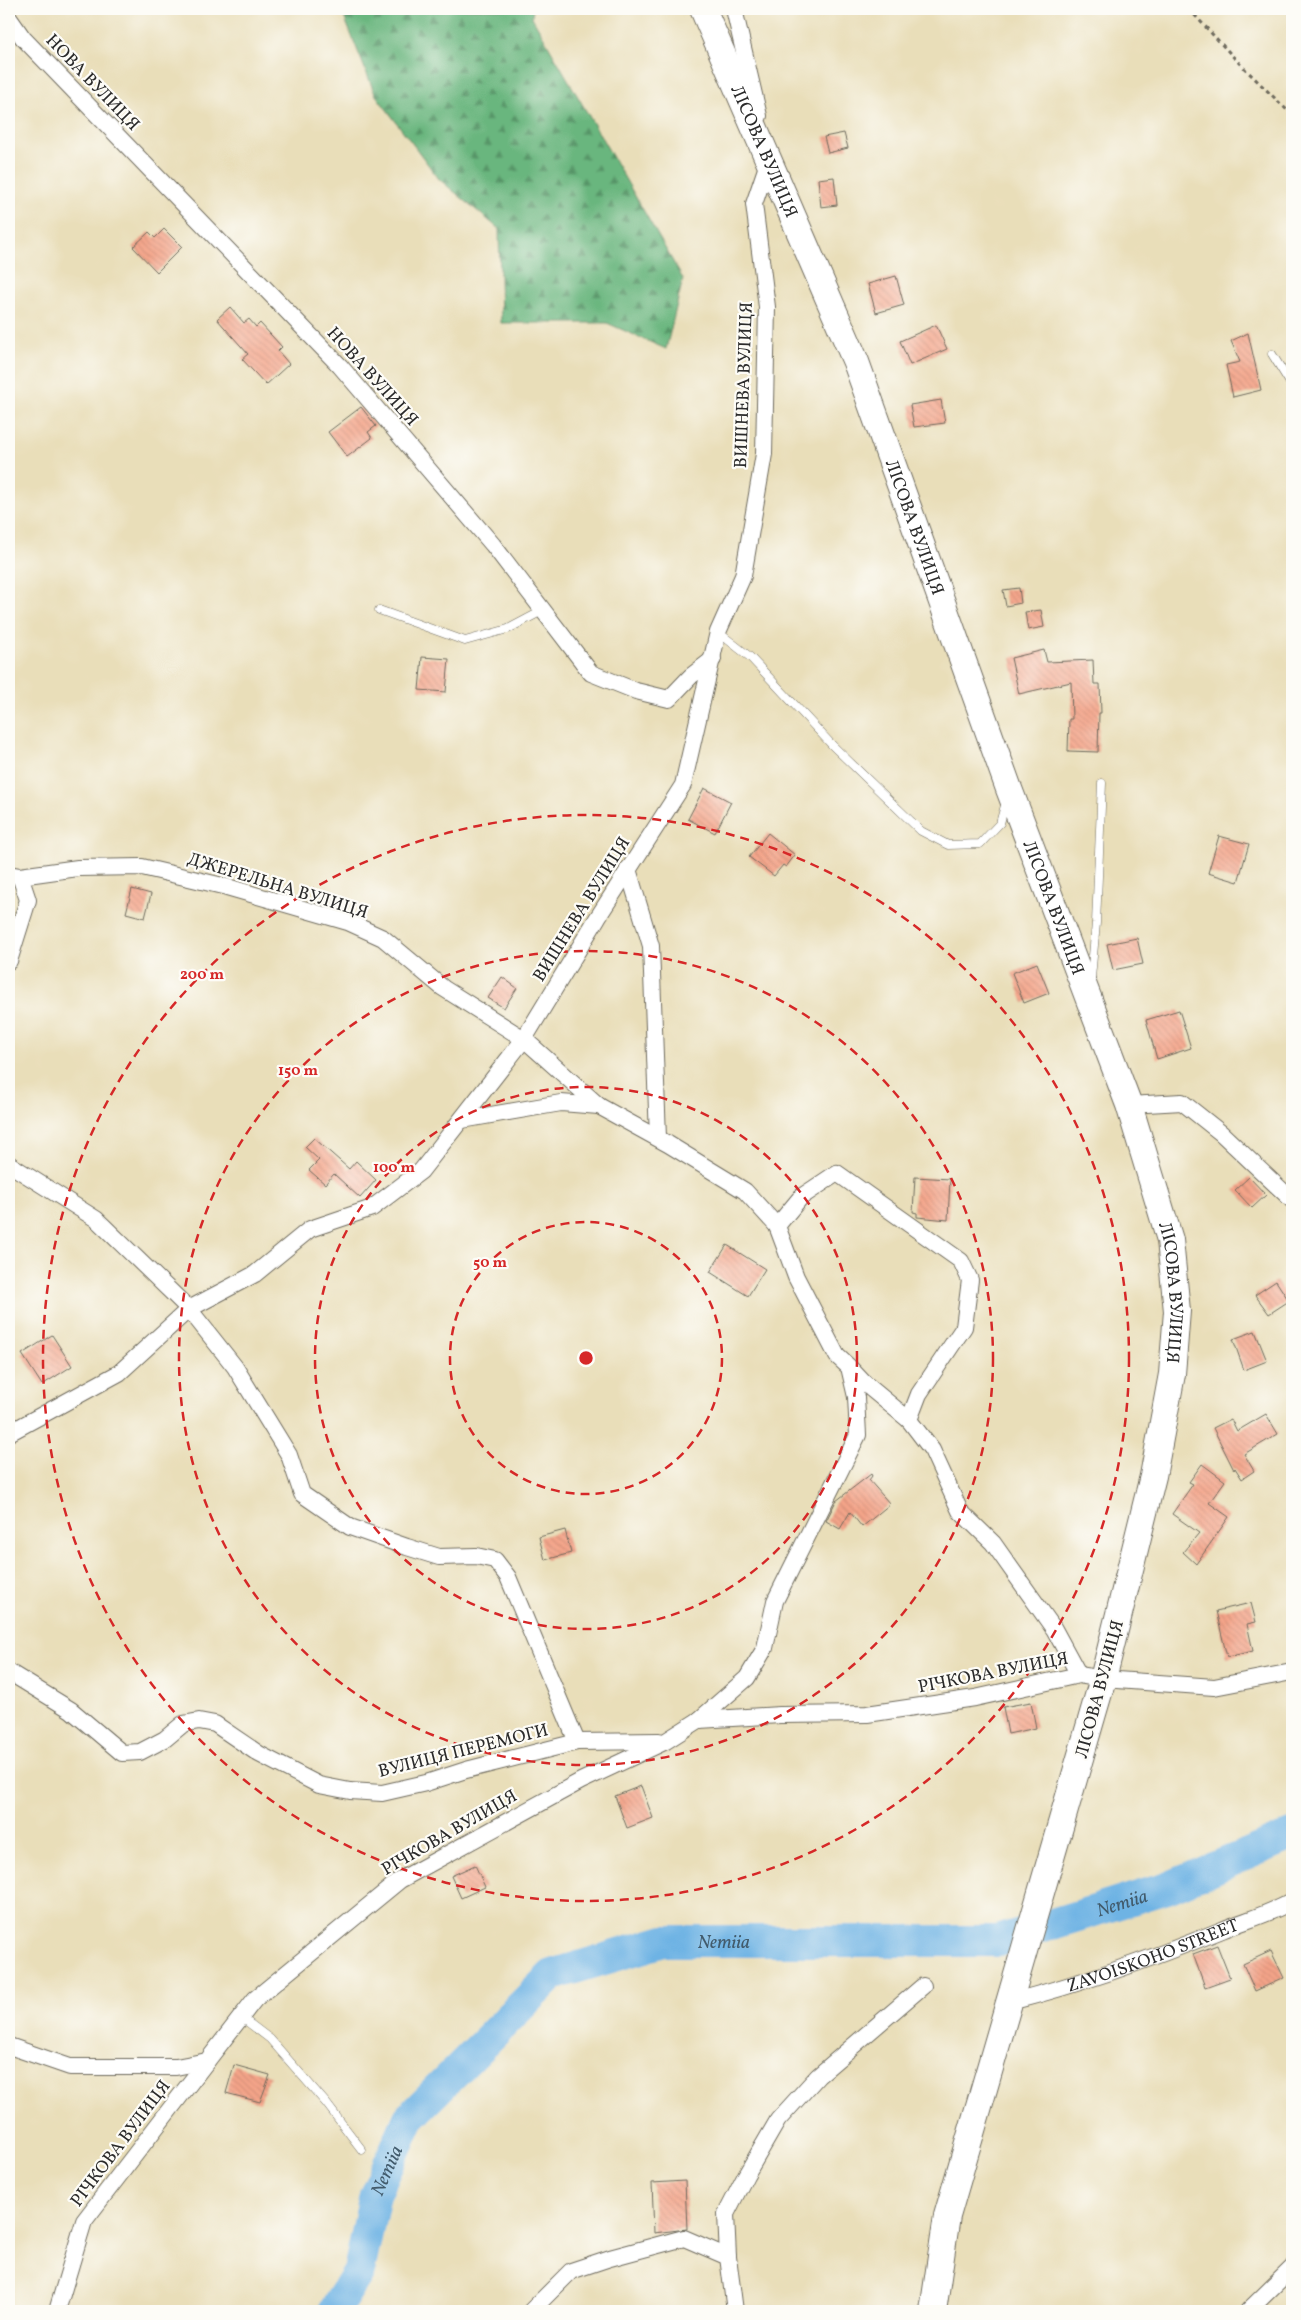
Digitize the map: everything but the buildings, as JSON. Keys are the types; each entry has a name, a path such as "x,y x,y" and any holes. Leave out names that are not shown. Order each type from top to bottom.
{"highway":[{"name":"ЛІСОВА ВУЛИЦЯ","path":"703,9 856,362 1009,789 1129,1105 1170,1240 1177,1311 1172,1374 1153,1476 1091,1678 1056,1838 947,2216 933,2311"}],"street":[{"path":"734,9 769,158"},
{"name":"НОВА ВУЛИЦЯ","path":"9,18 23,38 340,366 493,545 591,673 636,691 669,699 691,676 713,659"},
{"name":"ВИШНЕВА ВУЛИЦЯ","path":"9,1433 120,1374 190,1309 255,1274 310,1229 372,1208 421,1171 524,1039 628,870 683,785 718,632 743,576 764,454 767,307 754,204 769,158"},
{"name":"ДЖЕРЕЛЬНА ВУЛИЦЯ","path":"15,875 78,868 142,867 227,887 348,922 383,938 443,988 524,1039 599,1106 658,1138 745,1191 777,1226 796,1277 837,1356 863,1382 909,1420 932,1450 960,1511 993,1544 1091,1678"},
{"path":"628,870 651,946 658,1138"},
{"path":"9,962 28,900 15,875"},
{"path":"1129,1105 1182,1102 1221,1133 1292,1200"},
{"name":"ДЖЕРЕЛЬНА ВУЛИЦЯ","path":"462,1120 560,1103 599,1106"},
{"name":"ВУЛИЦЯ ПЕРЕМОГИ","path":"9,1164 96,1219 190,1309 235,1367 289,1455 302,1494 350,1527 407,1547 439,1557 476,1556 495,1560 508,1577 577,1742"},
{"path":"777,1226 800,1197 837,1173 962,1261 970,1280 964,1327 919,1394 909,1420"},
{"name":"ДЖЕРЕЛЬНА ВУЛИЦЯ","path":"775,1601 815,1517 858,1435 856,1397 848,1368"},
{"name":"РІЧКОВА ВУЛИЦЯ","path":"57,2311 84,2221 255,1998 400,1880 581,1781 666,1741 699,1720 747,1678 766,1648 775,1601"},
{"name":"ВУЛИЦЯ ПЕРЕМОГИ","path":"9,1672 71,1710 122,1753 140,1752 165,1739 183,1724 199,1721 215,1724 259,1754 319,1785 350,1791 382,1793 577,1742 666,1741"},
{"name":"РІЧКОВА ВУЛИЦЯ","path":"699,1720 780,1715 867,1714 1091,1678 1214,1687 1292,1672"},
{"name":"ZAVOISKOHO STREET","path":"1010,2002 1062,1989 1143,1963 1277,1910 1292,1901"},
{"path":"735,2311 728,2257 726,2214 746,2175 778,2120 818,2076 924,1986"},
{"name":"РІЧКОВА ВУЛИЦЯ","path":"9,2046 70,2067 176,2067 207,2061"},
{"path":"531,2311 571,2271 610,2258 684,2238 728,2257"},
{"path":"1248,2311 1292,2268"}],"lane":[{"path":"1272,354 1292,386"},
{"path":"379,610 465,641 508,629 542,611"},
{"path":"718,632 750,657 832,745 921,831 948,845 980,844 1000,823 1009,789"},
{"path":"1089,999 1096,923 1102,783"},
{"path":"241,2017 270,2039 326,2103 362,2150"}],"path":[{"path":"1189,9 1239,63 1292,115"}],"green space":[{"path":"341,9 533,9 532,17 683,279 666,349 607,323 501,323 499,229 439,179 375,94"}],"waterway":[{"name":"Nemiia","path":"334,2311 359,2271 375,2195 409,2118 552,1975 664,1941 998,1941 1167,1888 1292,1835"}]}
